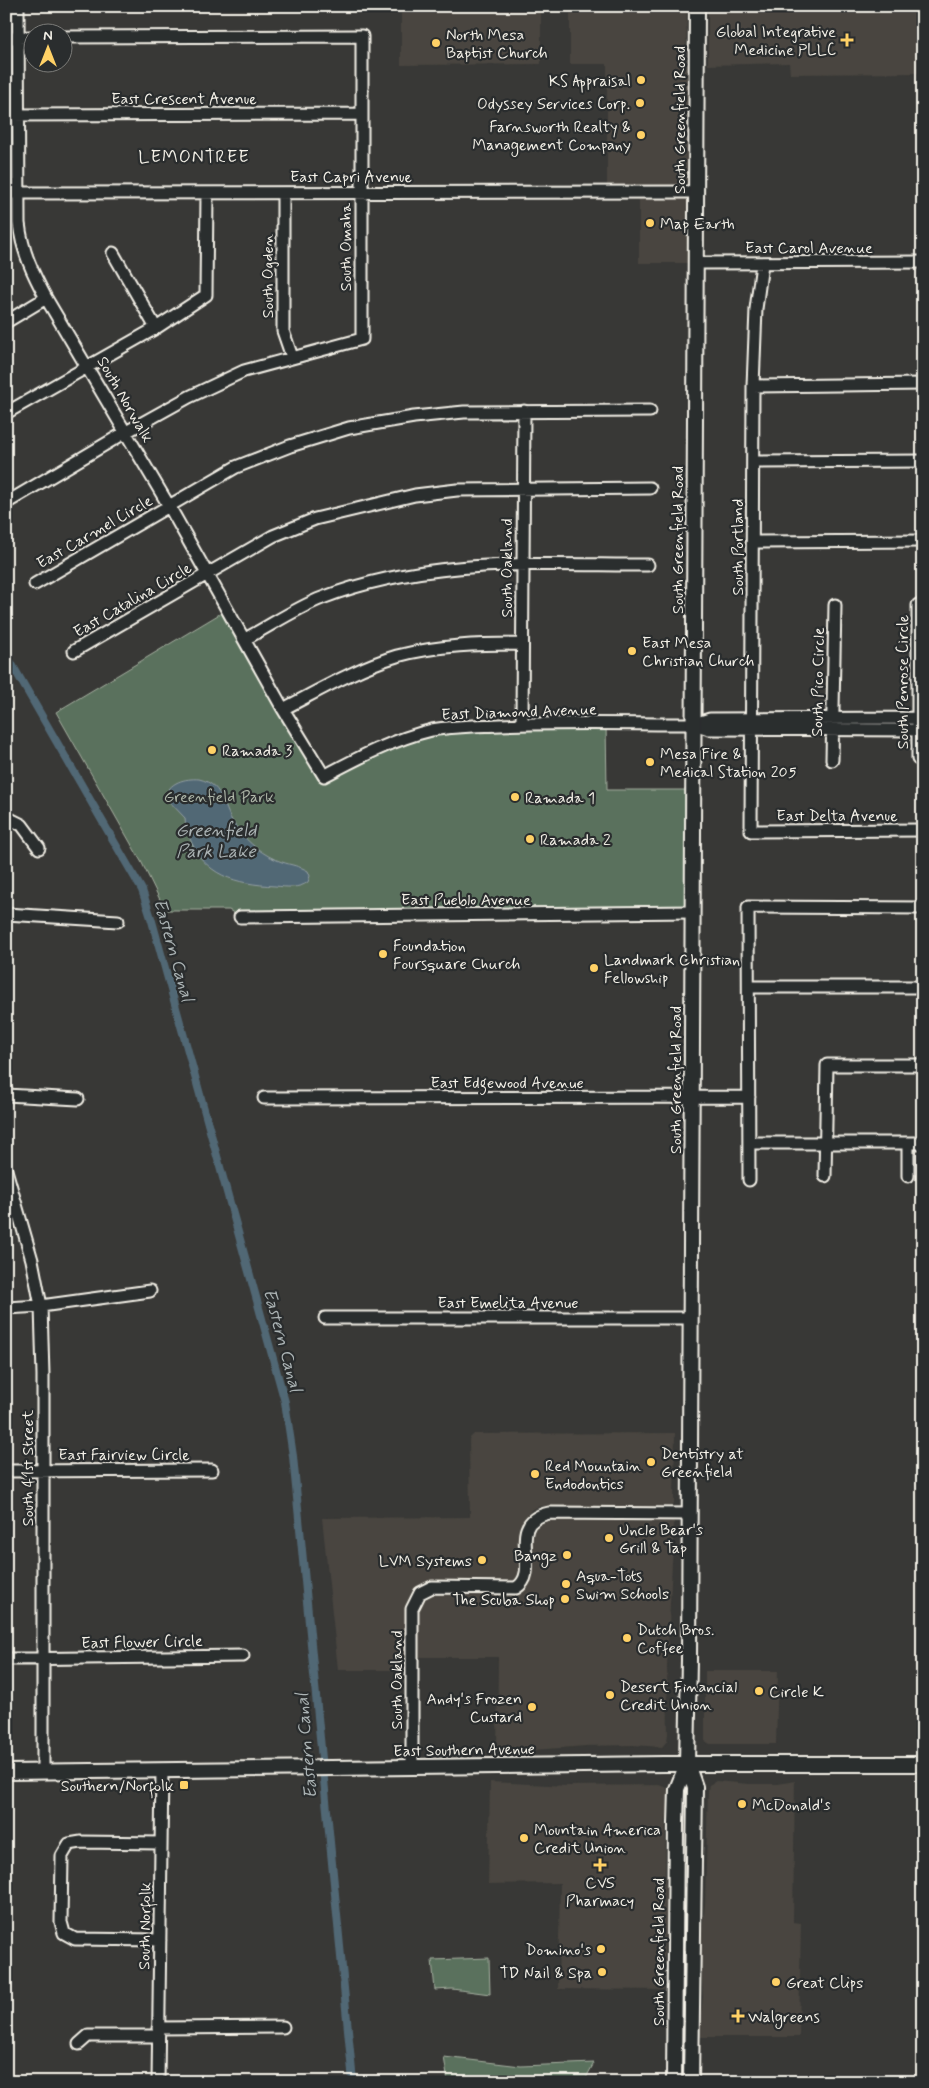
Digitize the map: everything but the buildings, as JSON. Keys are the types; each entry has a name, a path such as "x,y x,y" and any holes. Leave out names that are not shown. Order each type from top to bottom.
{"main road":[{"name":"South Greenfield Road","path":"691,2082 695,1787 687,1764 693,1098 697,6"},
{"name":"South Greenfield Road","path":"674,2082 677,1788 687,1764"},
{"name":"East Southern Avenue","path":"6,1772 687,1764 923,1764"},
{"path":"676,1892 684,1904 686,1954 693,1962"},
{"path":"675,1972 681,1974 684,1983 684,2036 692,2057"}],"street":[{"name":"South Norwalk","path":"18,6 18,38 12,115 12,193 21,243 46,298 88,365 283,709 324,776"},
{"name":"South Omaha","path":"72,37 362,36 362,339 292,357"},
{"path":"6,38 22,38"},
{"name":"East Crescent Avenue","path":"12,115 362,114"},
{"name":"East Capri Avenue","path":"12,193 697,192"},
{"name":"South Ogden","path":"284,193 283,331 292,357"},
{"path":"6,413 156,328 206,295 207,194"},
{"path":"113,253 156,328"},
{"name":"East Carol Avenue","path":"695,263 923,262"},
{"name":"South Portland","path":"752,831 753,386 756,309 762,264"},
{"path":"6,322 46,298"},
{"path":"6,503 126,432 189,398 244,371 292,357"},
{"path":"753,386 923,384"},
{"path":"524,411 650,411"},
{"name":"South Oakland","path":"522,724 524,411"},
{"name":"East Carmel Circle","path":"36,584 236,467 290,446 349,428 414,417 456,413 524,411"},
{"path":"753,462 923,461"},
{"path":"523,488 650,488"},
{"name":"East Catalina Circle","path":"74,651 273,536 315,519 415,494 457,490 523,488"},
{"path":"753,542 923,541"},
{"path":"245,639 321,599 367,583 420,571 466,566 648,565"},
{"name":"South Pico Circle","path":"832,760 835,605"},
{"name":"South Penrose Circle","path":"918,605 920,724 918,759"},
{"path":"283,709 356,671 396,657 436,648 472,644 522,644"},
{"name":"East Diamond Avenue","path":"324,776 375,750 433,730 522,724 694,724 709,729 752,724 920,724"},
{"path":"6,817 22,826 39,848"},
{"name":"East Delta Avenue","path":"752,831 923,830"},
{"path":"749,1180 748,907 923,908"},
{"name":"East Pueblo Avenue","path":"240,916 693,912"},
{"path":"6,914 118,921"},
{"path":"749,987 923,987"},
{"path":"825,1176 827,1065 923,1064"},
{"path":"6,1095 78,1099"},
{"name":"East Edgewood Avenue","path":"264,1098 749,1097"},
{"path":"749,1143 923,1143"},
{"path":"908,1143 908,1176"},
{"name":"South 41st Street","path":"6,1170 32,1260 41,1306 43,1772"},
{"path":"6,1308 41,1306 150,1291"},
{"name":"East Emelita Avenue","path":"325,1318 691,1318"},
{"name":"East Fairview Circle","path":"6,1471 212,1470"},
{"name":"South Oakland","path":"412,1768 412,1609 420,1593 432,1587 516,1588 522,1584 526,1576 525,1531 529,1523 539,1515 549,1513 690,1514"},
{"name":"East Flower Circle","path":"6,1659 244,1656"},
{"name":"South Norfolk","path":"158,2082 162,1770"},
{"path":"160,1940 74,1939 64,1933 61,1922 62,1856 69,1844 80,1842 161,1843"},
{"path":"79,2044 88,2036 283,2027"}],"shaded area":[{"path":"401,6 541,6 541,64 401,65"},
{"path":"570,6 687,6 686,63 697,63 695,263 639,263 639,193 607,193 607,64 570,64"},
{"path":"708,6 923,6 923,73 790,74 789,63 708,65"},
{"path":"675,1433 674,1503 672,1506 541,1506 532,1509 519,1526 519,1569 531,1570 532,1530 543,1518 671,1519 674,1522 667,1666 668,1734 667,1741 662,1747 633,1745 586,1746 497,1753 498,1657 419,1657 406,1670 338,1670 322,1518 470,1517 469,1439 474,1434"},
{"path":"705,1671 778,1671 776,1744 710,1744 705,1741"},
{"path":"716,1781 778,1784 795,1781 793,1922 801,1923 799,2037 698,2037 703,1997 700,1946 705,1904 708,1789 709,1785"},
{"path":"490,1782 567,1786 659,1785 667,1788 670,1795 666,1822 665,1880 669,1901 669,1923 665,1939 664,1990 558,1989 560,1883 488,1884"}],"green space":[{"name":"Greenfield Park","path":"228,609 324,776 433,730 606,724 607,790 694,790 693,912 240,917 229,910 165,910 142,863 56,712"},
{"path":"489,1958 490,1994 452,1989 435,1990 432,1960"},
{"path":"444,2057 521,2066 594,2063 587,2076 587,2082 448,2082"}],"water":[{"name":"Greenfield Park Lake","path":"188,779 199,779 208,782 219,792 232,821 251,844 275,859 308,871 310,876 308,882 301,886 292,887 261,885 234,880 212,869 195,850 189,836 185,818 165,797 174,784"}],"waterway":[{"name":"Eastern Canal","path":"6,654 142,890 285,1402 293,1456 353,2082"}],"place":[{"name":"Global Integrative Medicine PLLC","path":"847,40"},
{"name":"North Mesa Baptist Church","path":"436,43"},
{"name":"KS Appraisal","path":"641,80"},
{"name":"Odyssey Services Corp.","path":"640,103"},
{"name":"Farnsworth Realty & Management Company","path":"641,135"},
{"name":"Map Earth","path":"650,223"},
{"name":"East Mesa Christian Church","path":"632,651"},
{"name":"Ramada 3","path":"212,750"},
{"name":"Mesa Fire & Medical Station 205","path":"650,762"},
{"name":"Ramada 1","path":"515,797"},
{"name":"Ramada 2","path":"530,839"},
{"name":"Foundation Foursquare Church","path":"383,954"},
{"name":"Landmark Christian Fellowship","path":"594,968"},
{"name":"Dentistry at Greenfield","path":"651,1462"},
{"name":"Red Mountain Endodontics","path":"535,1474"},
{"name":"Uncle Bear's Grill & Tap","path":"609,1538"},
{"name":"Bangz","path":"567,1555"},
{"name":"LVM Systems","path":"482,1560"},
{"name":"Aqua-Tots Swim Schools","path":"566,1584"},
{"name":"The Scuba Shop","path":"565,1599"},
{"name":"Dutch Bros. Coffee","path":"627,1638"},
{"name":"Circle K","path":"759,1691"},
{"name":"Desert Financial Credit Union","path":"610,1695"},
{"name":"Andy's Frozen Custard","path":"532,1707"},
{"name":"Southern/Norfolk","path":"184,1785"},
{"name":"McDonald's","path":"742,1804"},
{"name":"Mountain America Credit Union","path":"524,1838"},
{"name":"CVS Pharmacy","path":"600,1865"},
{"name":"Domino's","path":"601,1949"},
{"name":"TD Nail & Spa","path":"602,1972"},
{"name":"Great Clips","path":"776,1982"},
{"name":"Walgreens","path":"738,2016"}],"district":[{"name":"LEMONTREE","path":"194,156"}]}
